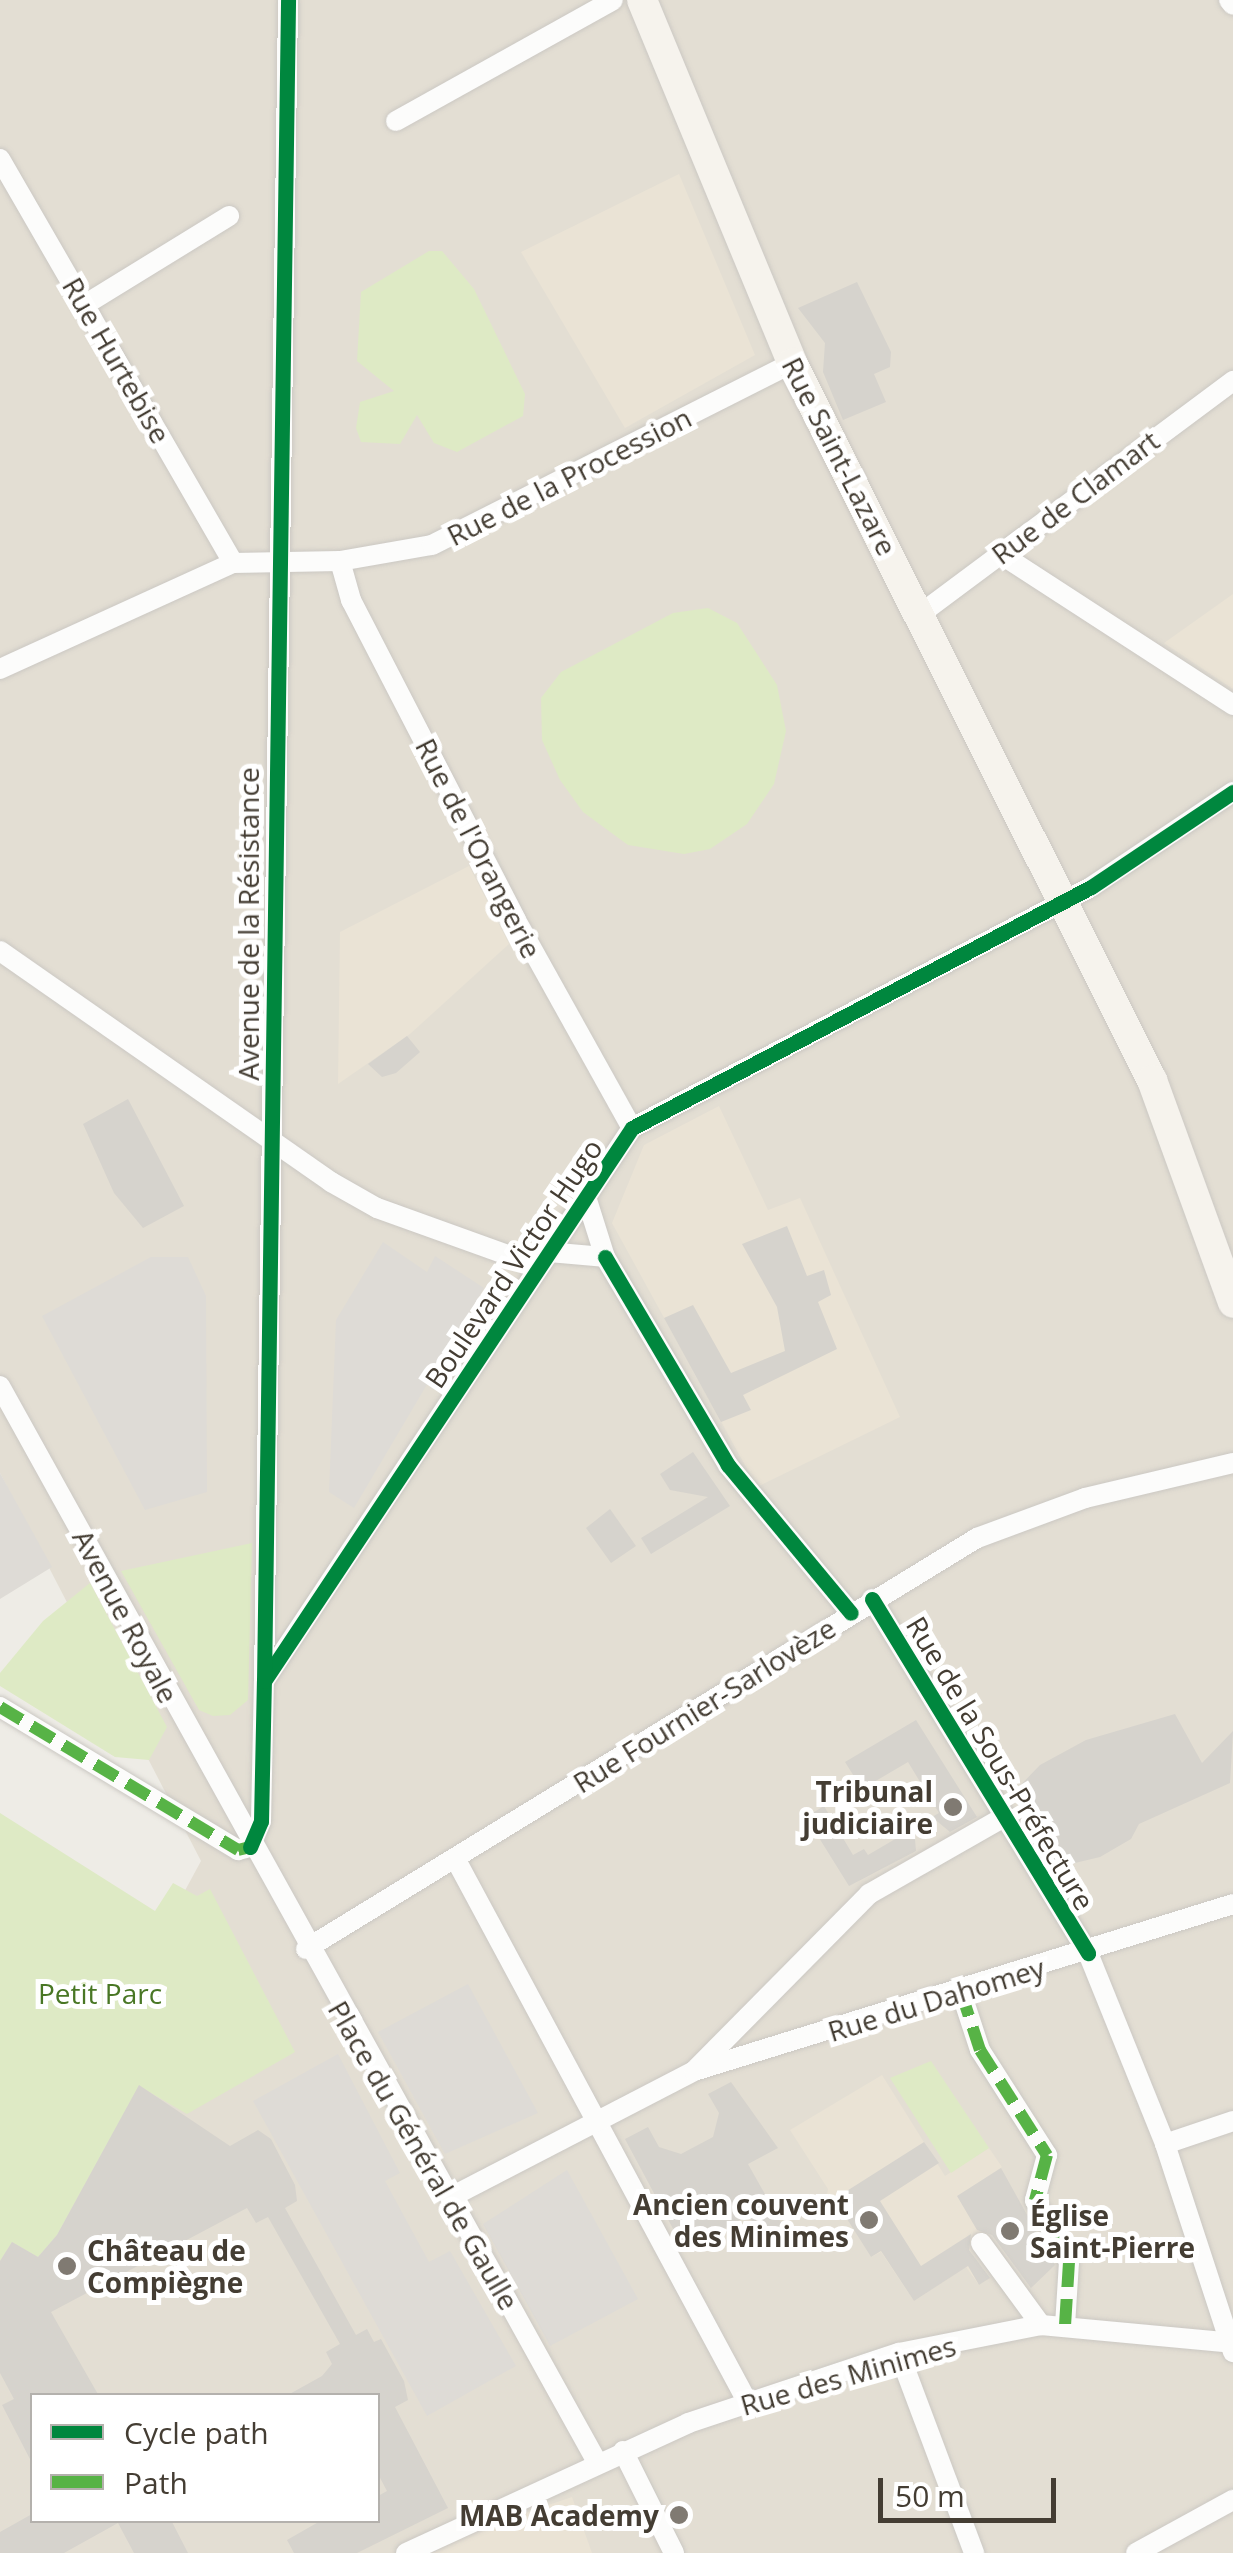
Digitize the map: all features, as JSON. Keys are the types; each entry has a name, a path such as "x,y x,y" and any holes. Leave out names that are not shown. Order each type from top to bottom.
{"main road":[{"name":"Rue Saint-Lazare","path":"642,0 792,363 1152,1080 1233,1303"}],"street":[{"name":"Avenue de la Résistance","path":"250,1847 260,1821 264,1681 288,0"},
{"path":"396,121 613,0"},
{"name":"Rue Hurtebise","path":"0,159 233,563"},
{"path":"86,304 229,216"},
{"name":"Rue de la Procession","path":"0,669 233,563 340,561 432,545 792,363"},
{"name":"Rue de Clamart","path":"919,615 1233,380"},
{"path":"999,553 1233,705"},
{"name":"Rue de l'Orangerie","path":"340,561 351,600 470,831 632,1128"},
{"name":"Boulevard Victor Hugo","path":"264,1681 305,1630 543,1259 587,1200 632,1128 1064,900 1233,792"},
{"path":"0,951 376,1208 543,1259 605,1257"},
{"path":"587,1200 605,1257 728,1465 850,1613"},
{"name":"Avenue Royale","path":"0,1386 250,1847"},
{"name":"Rue Fournier-Sarlovèze","path":"306,1949 977,1538 1084,1498 1233,1463"},
{"name":"Rue de la Sous-Préfecture","path":"872,1600 1088,1953 1166,2144 1228,2328 1230,2347"},
{"path":"0,1708 238,1850 250,1847"},
{"path":"450,2197 694,2071 869,1894 1002,1818"},
{"name":"Place du Général de Gaulle","path":"250,1847 597,2462"},
{"path":"456,1860 748,2403"},
{"name":"Rue du Dahomey","path":"694,2071 1088,1953 1233,1904"},
{"path":"961,1992 980,2050 1047,2155 1035,2200 1070,2262 1065,2326"},
{"path":"1166,2144 1233,2121"},
{"path":"980,2242 1041,2325"},
{"name":"Rue des Minimes","path":"406,2553 623,2451 748,2403 899,2354 1041,2325 1230,2347"},
{"path":"899,2354 974,2553"},
{"path":"623,2451 674,2553"},
{"path":"1136,2553 1233,2500"}],"shaded area":[{"path":"0,0 1233,0 1233,2553 0,2553 0,2232 201,1861 0,1473"},
{"path":"679,174 755,355 625,428 521,252"},
{"path":"1233,594 1233,689 1164,643"},
{"path":"469,866 509,944 410,1034 338,1084 340,932"},
{"path":"719,1106 768,1210 800,1198 900,1417 757,1487 612,1223 644,1145"},
{"path":"383,1242 427,1272 435,1256 484,1288 354,1508 329,1492 336,1320"},
{"path":"151,1257 188,1257 206,1296 207,1492 145,1510 42,1316"},
{"path":"0,1473 52,1567 0,1599"},
{"path":"468,1984 538,2113 445,2154 378,2032"},
{"path":"338,2054 400,2173 385,2181 429,2262 450,2251 516,2366 427,2416 253,2101"},
{"path":"882,2075 945,2176 989,2148 1002,2167 958,2196 984,2236 967,2246 988,2279 979,2285 966,2267 914,2301 881,2252 871,2257 839,2205 825,2205 828,2189 790,2130"},
{"path":"567,2170 638,2299 550,2346 483,2224"},
{"path":"572,2497 592,2553 432,2553 472,2531"}],"green space":[{"path":"429,251 442,251 474,289 525,394 523,416 457,452 434,443 417,415 400,444 361,442 356,428 360,402 394,391 357,361 361,292"},
{"path":"708,608 737,623 777,685 786,731 774,784 747,824 710,849 684,854 628,845 583,812 560,780 542,740 541,698 561,672 673,613"},
{"path":"252,1543 248,1700 230,1715 213,1716 199,1710 121,1571"},
{"path":"90,1583 167,1727 149,1760 115,1757 0,1686 0,1673 43,1621"},
{"name":"Petit Parc","path":"0,1813 155,1911 173,1883 197,1896 210,1889 295,2052 187,2114 139,2086 57,2235 38,2257 12,2242 0,2261"},
{"path":"931,2061 989,2148 951,2173 890,2078"}],"building":[{"path":"857,282 891,352 890,367 874,374 886,402 843,420 823,372 825,343 798,308"},
{"path":"407,1036 420,1052 396,1073 382,1077 368,1064"},
{"path":"128,1099 184,1206 143,1228 114,1193 83,1124"},
{"path":"787,1226 807,1276 824,1270 831,1295 818,1302 837,1349 743,1395 751,1410 721,1422 664,1318 693,1305 731,1373 785,1351 777,1307 742,1244"},
{"path":"693,1452 730,1506 651,1554 641,1538 708,1497 670,1490 660,1474"},
{"path":"610,1509 636,1546 611,1563 586,1528"},
{"path":"1175,1714 1202,1763 1233,1731 1230,1783 1139,1824 1131,1839 1100,1857 1054,1868 1012,1794 1040,1765 1086,1740"},
{"path":"916,1720 977,1817 950,1832 932,1817 939,1813 908,1762 862,1789 845,1762"},
{"path":"824,1806 853,1855 864,1849 868,1855 914,1828 916,1851 849,1886 806,1817"},
{"path":"731,2082 778,2148 748,2164 788,2235 774,2243 747,2216 685,2251 625,2139 648,2127 659,2147 681,2154 713,2137 719,2113 708,2094"},
{"name":"Château de Compiègne","path":"139,2085 230,2146 258,2130 271,2139 295,2185 297,2201 285,2208 356,2335 367,2329 374,2342 381,2339 404,2381 408,2400 395,2407 448,2508 357,2553 294,2553 287,2540 317,2523 380,2523 380,2495 387,2491 380,2478 380,2393 291,2393 322,2376 332,2364 326,2352 340,2344 268,2217 256,2223 247,2208 51,2312 97,2393 30,2393 30,2459 2,2405 14,2399 0,2373 0,2261 12,2242 38,2257 57,2235"},
{"name":"Ancien couvent des Minimes","path":"924,2142 939,2163 880,2201 921,2266 971,2234 969,2250 990,2278 979,2285 968,2266 914,2301 881,2251 871,2257 842,2211 850,2206 842,2194"},
{"name":"Église Saint-Pierre","path":"1001,2168 1055,2265 1031,2288 992,2235 977,2230 957,2196"},
{"path":"30,2515 30,2523 118,2523 64,2553 0,2553 0,2532"},
{"path":"118,2523 173,2523 188,2553 134,2553"}],"marked path":[{"path":"0,1707 238,1850 250,1847"},
{"path":"961,1992 980,2050 1047,2155 1035,2200 1069,2262 1065,2326"}],"cycle path":[{"path":"250,1847 261,1821 264,1681 288,0"},
{"path":"264,1681 632,1128 1091,887 1233,792"},
{"path":"605,1257 728,1465 851,1613"},
{"path":"872,1599 1088,1953"}],"place":[{"name":"Tribunal judiciaire","path":"953,1807"},
{"name":"Ancien couvent des Minimes","path":"869,2220"},
{"name":"Église Saint-Pierre","path":"1010,2231"},
{"name":"Château de Compiègne","path":"67,2266"},
{"name":"MAB Academy","path":"679,2515"}]}
